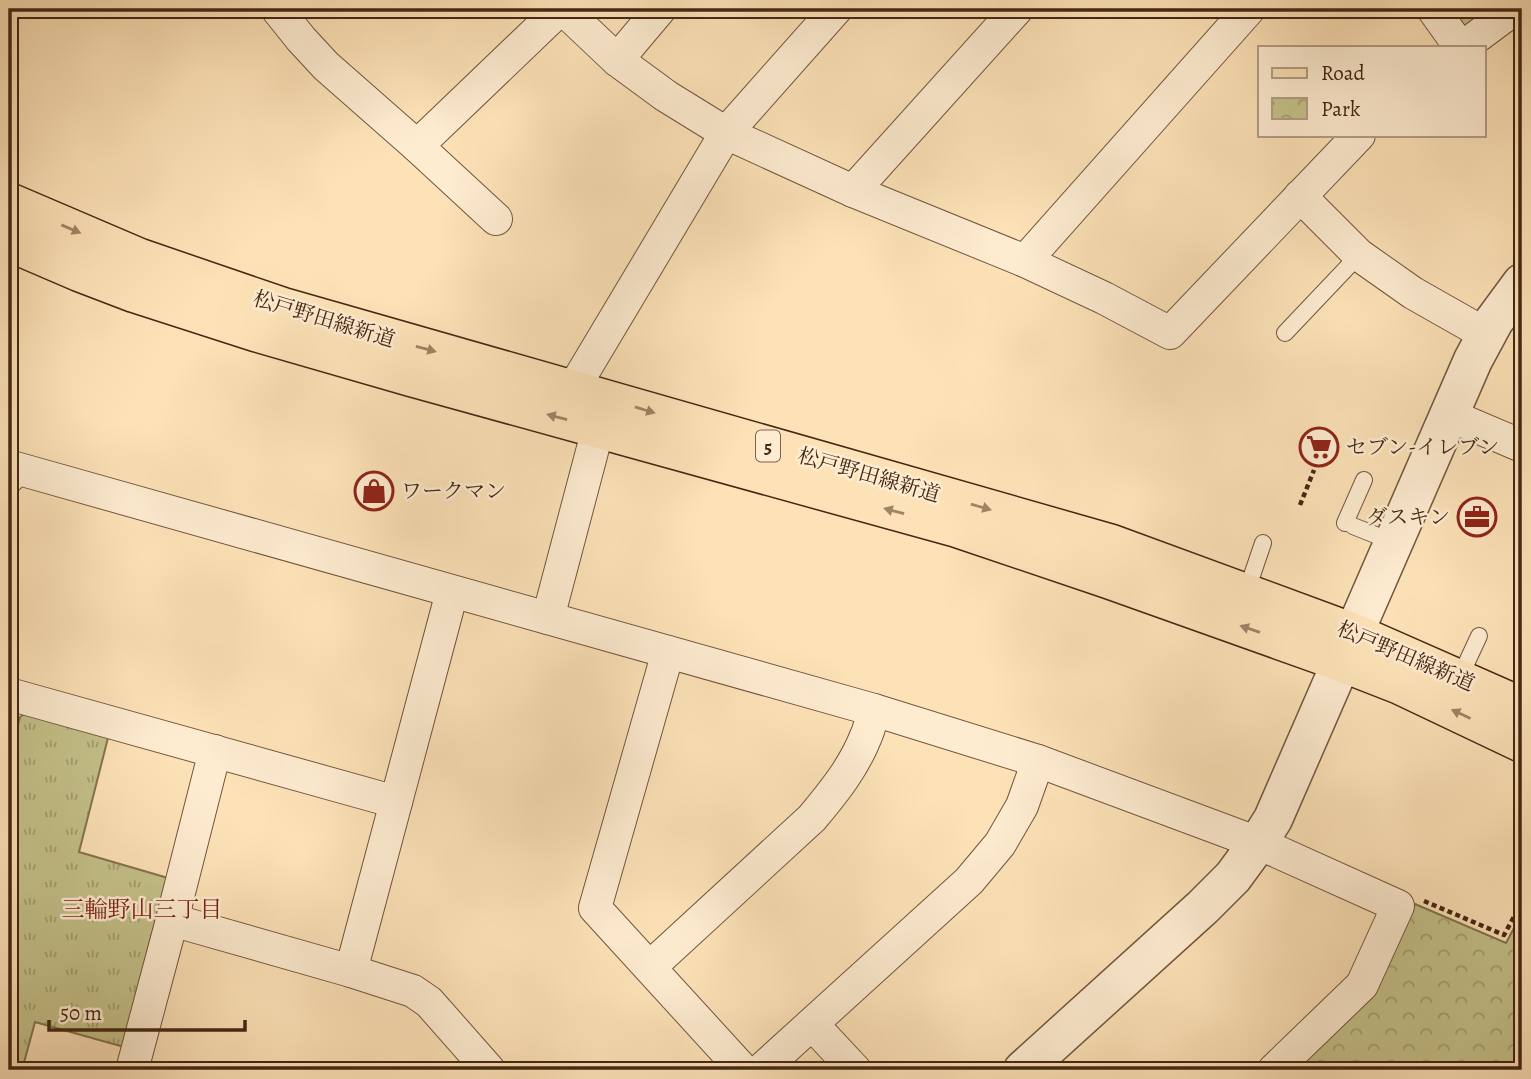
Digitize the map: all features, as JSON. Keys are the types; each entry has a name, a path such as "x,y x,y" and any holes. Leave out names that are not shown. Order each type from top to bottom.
{"main road":[{"name":"松戸野田線新道","path":"9,202 141,258 245,295 354,329 1112,544 1246,593 1348,647 1400,685 1522,743"},
{"name":"松戸野田線新道","path":"9,242 101,281 205,317 957,528 1133,588 1459,679 1522,707"}],"street":[{"path":"276,9 326,66 496,219"},
{"path":"418,146 561,9 617,60 666,96 726,134 853,191 1025,261 1170,333 1358,136"},
{"path":"617,60 660,9"},
{"path":"573,389 726,134 836,9"},
{"path":"853,191 1017,9"},
{"path":"1025,261 1249,9"},
{"path":"1433,9 1460,46"},
{"path":"1462,46 1514,9"},
{"path":"1300,196 1359,255 1413,293 1486,335"},
{"path":"1023,1070 1203,907 1233,877 1258,843 1273,819 1473,360 1494,321 1522,283"},
{"path":"1449,415 1522,446"},
{"path":"548,618 598,429"},
{"path":"9,477 12,467 874,710 1038,761 1258,843 1398,906 1362,985 1274,1070"},
{"path":"351,971 452,592"},
{"path":"668,652 595,908 743,1070"},
{"path":"10,701 215,751 396,802"},
{"path":"650,967 820,809 844,778 866,736 874,710"},
{"path":"132,1070 215,751"},
{"path":"761,1070 970,881 1000,844 1022,806 1038,761"},
{"path":"172,920 413,991 429,1002 489,1070"},
{"path":"812,1024 855,1070"}],"lane":[{"path":"1285,333 1359,255"},
{"path":"1364,480 1349,524 1393,542"},
{"path":"1246,593 1263,543"},
{"path":"1459,679 1479,636"}],"path":[{"path":"1300,505 1314,470"},
{"path":"1398,906 1413,897 1504,935 1522,902"}],"green space":[{"path":"1447,9 1494,9 1470,27 1456,26"},
{"path":"30,710 109,734 79,852 168,878 124,1047 35,1022 22,1070 9,1067 9,757 20,717"},
{"path":"1415,904 1506,943 1522,913 1522,1070 1293,1070 1372,995"}],"place":[{"name":"セブン-イレブン","path":"1319,447"},
{"name":"ワークマン","path":"374,491"},
{"name":"ダスキン","path":"1477,517"}],"district":[{"name":"三輪野山三丁目","path":"142,909"}]}
